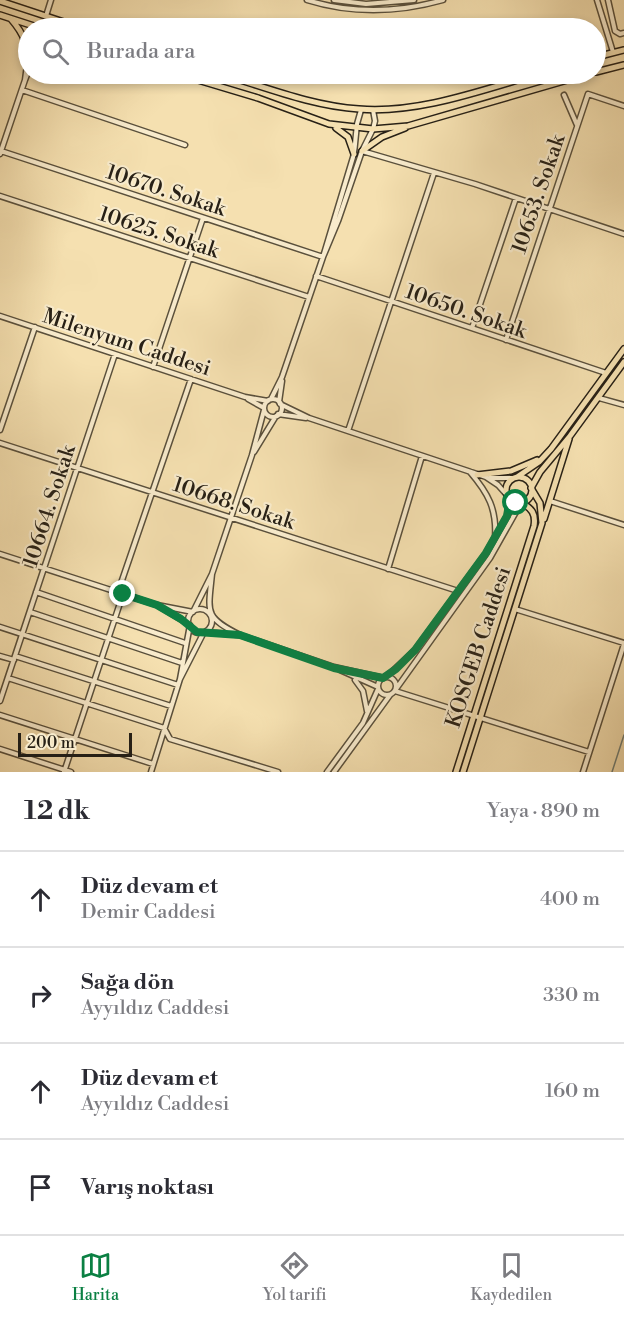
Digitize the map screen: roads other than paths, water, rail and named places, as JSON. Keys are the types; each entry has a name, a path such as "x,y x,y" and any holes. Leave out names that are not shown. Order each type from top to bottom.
{"main road":[{"path":"0,1 48,18"},
{"path":"0,15 18,21"},
{"path":"11,19 18,28"},
{"path":"606,54 624,50"},
{"path":"606,70 624,65"},
{"path":"211,84 329,124 357,129 395,128 417,123 553,84"},
{"path":"255,84 321,103 361,110 444,100 502,84"},
{"path":"362,151 382,137 417,123"},
{"path":"329,124 348,137 354,154"},
{"path":"531,488 529,497 521,503 514,502 508,496 507,484 546,455 624,349"},
{"name":"KOSGEB Caddesi","path":"531,488 540,472 570,436 624,362"},
{"name":"KOSGEB Caddesi","path":"463,772 570,436"},
{"path":"477,475 511,471 546,455"},
{"path":"516,477 526,480 540,502 542,523"},
{"name":"KOSGEB Caddesi","path":"456,772 534,526 533,512 521,503"}],"street":[{"path":"45,17 51,0"},
{"path":"307,0 342,9 372,11 412,7 443,0"},
{"path":"334,0 375,4 414,0"},
{"path":"597,0 603,18"},
{"path":"608,0 615,31 620,34 624,33"},
{"path":"606,29 613,52"},
{"path":"0,153 24,84"},
{"path":"22,90 185,144"},
{"name":"10653. Sokak","path":"506,340 588,94 624,106"},
{"path":"564,95 577,126"},
{"path":"323,257 354,154 361,110"},
{"path":"151,772 180,679 189,618 212,574 252,455 264,409 282,377 316,276 362,151 373,129 375,121 373,110"},
{"path":"362,151 475,184 624,234"},
{"name":"10670. Sokak","path":"0,153 323,257"},
{"path":"348,431 434,173"},
{"name":"10625. Sokak","path":"0,196 309,297"},
{"path":"472,328 516,198"},
{"path":"153,367 203,218"},
{"name":"10650. Sokak","path":"316,276 607,373"},
{"name":"Milenyum Caddesi","path":"0,316 245,397"},
{"path":"0,430 35,327"},
{"name":"10664. Sokak","path":"0,701 115,354"},
{"path":"252,455 281,409 282,377"},
{"path":"65,771 115,619 151,493 191,379"},
{"path":"245,397 264,409 268,415 309,418"},
{"path":"245,397 280,403 309,418 477,475 516,477"},
{"path":"599,398 624,405"},
{"name":"10668. Sokak","path":"0,443 458,591"},
{"path":"388,568 422,456"},
{"path":"469,472 488,494 493,506 495,540"},
{"path":"327,772 367,714 379,681 415,650 495,540 507,516 508,496 486,477"},
{"path":"550,501 624,525"},
{"path":"334,772 490,558 521,503"},
{"path":"0,554 157,605 193,612 202,609 216,622 240,635 334,668 378,688 383,695 390,695"},
{"path":"180,679 204,632 211,625 212,574"},
{"path":"36,592 185,643"},
{"path":"157,605 194,630 240,635"},
{"path":"515,609 624,643 583,772"},
{"path":"30,612 182,663"},
{"path":"0,627 178,686"},
{"path":"0,656 94,681 171,706"},
{"path":"334,668 394,680 395,690"},
{"path":"350,676 363,691 367,714"},
{"path":"8,678 164,728 170,739 278,772"},
{"path":"395,690 589,752"},
{"path":"0,715 153,764"},
{"path":"0,749 71,772"}],"waterway":[{"path":"612,772 624,735"}]}
